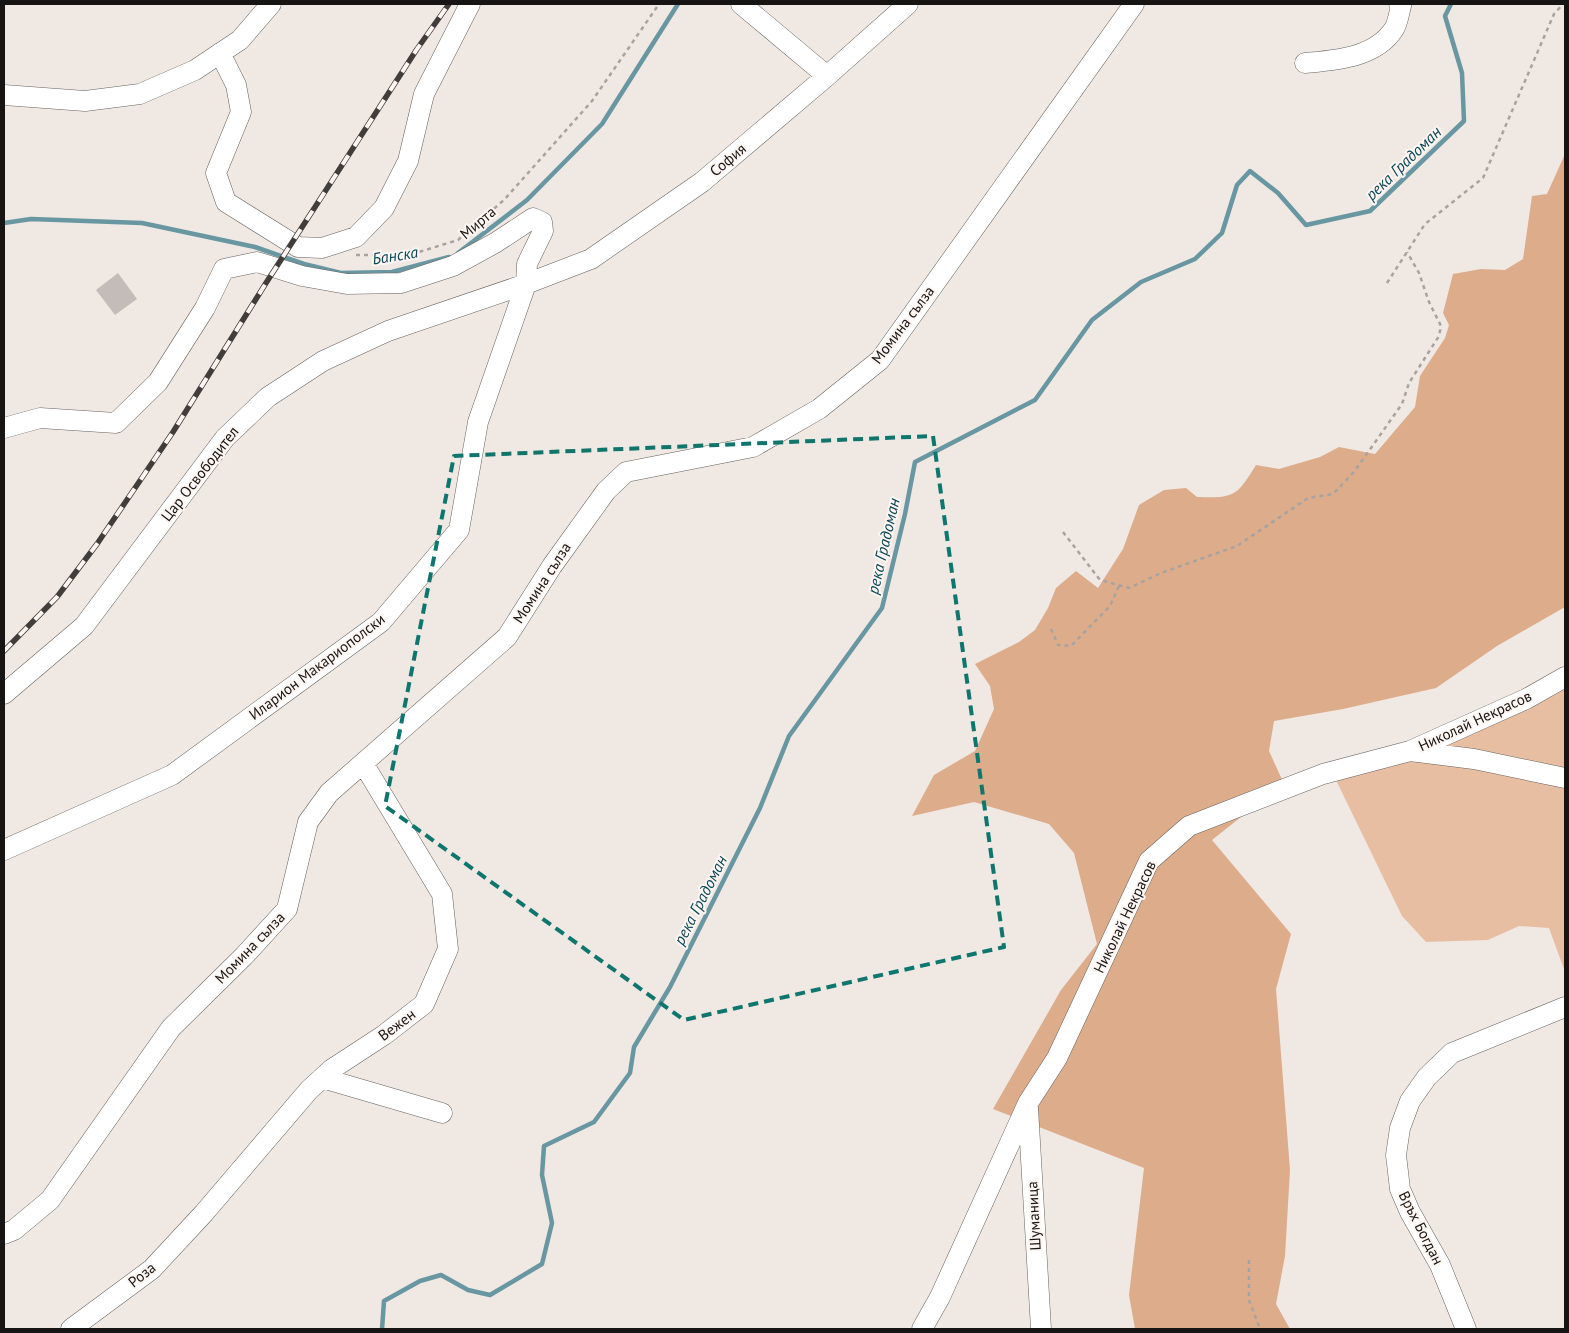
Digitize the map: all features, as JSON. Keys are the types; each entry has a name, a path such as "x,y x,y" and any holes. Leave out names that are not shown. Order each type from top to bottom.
{"street":[{"path":"4,95 85,100 140,94 195,70 240,40 270,4"},
{"path":"220,53 236,85 241,112 216,173 226,202 298,247 322,248 356,237 384,208 408,160 424,94 470,4"},
{"path":"742,4 827,76"},
{"name":"София","path":"526,284 591,259 702,182 827,76 908,4"},
{"name":"Момина сълза","path":"4,1234 14,1230 50,1200 170,1028 244,956 287,909 308,822 329,793 507,637 552,566 606,491 626,472 753,447 819,409 880,360 1134,4"},
{"path":"1305,63 1334,60 1372,51 1394,29 1401,6 1399,4"},
{"name":"Иларион Макариополски","path":"4,428 40,418 116,423 158,382 205,308 224,270 257,262 302,276 347,284 401,283 453,266 495,243 533,218 542,222 543,231 527,264 526,284 478,422 460,530 381,622 172,774 4,850"},
{"name":"Цар Освободител","path":"4,694 84,626 225,438 268,397 323,361 388,331 526,284"},
{"name":"Николай Некрасов","path":"922,1329 940,1297 1028,1103 1057,1058 1149,861 1189,826 1323,774 1410,751 1526,699 1565,677"},
{"path":"1410,751 1474,759 1565,778"},
{"name":"Вежен","path":"204,1213 309,1090 322,1078 424,1004 448,949 442,894 363,763"},
{"name":"Връх Богдан","path":"1466,1329 1440,1265 1410,1212 1400,1188 1396,1155 1400,1128 1410,1101 1427,1077 1452,1053 1565,1007"},
{"path":"322,1078 442,1113"},
{"name":"Шуманица","path":"1028,1103 1041,1329"},
{"name":"Роза","path":"71,1329 152,1268 204,1213"}],"path":[{"name":"Мирта","path":"354,255 409,256 458,240 504,200 592,101 659,4"},
{"path":"1387,283 1425,224 1483,178 1554,14 1563,4"},
{"path":"1063,532 1100,580 1129,588 1161,573 1237,546 1308,498 1333,494 1354,472 1402,404 1409,383 1439,336 1441,326 1429,302 1419,273 1407,252"},
{"path":"1051,629 1058,644 1071,646 1110,606 1119,586"},
{"path":"1249,1260 1249,1300 1260,1329"}],"highlighted area":[{"path":"933,436 1004,947 684,1020 385,806 454,456"}],"shaded area":[{"path":"1565,154 1565,607 1497,646 1436,688 1343,709 1274,721 1269,751 1289,795 1246,813 1212,840 1291,934 1276,989 1290,1170 1285,1256 1276,1304 1290,1329 1135,1329 1129,1295 1144,1168 993,1109 1061,990 1097,944 1074,853 1049,824 974,802 912,816 934,775 975,751 994,709 990,686 975,664 1019,642 1035,630 1048,608 1056,588 1076,571 1098,588 1123,549 1139,505 1164,490 1186,488 1197,497 1227,496 1244,484 1256,465 1279,469 1320,457 1339,447 1375,454 1415,407 1420,376 1445,338 1449,325 1443,313 1453,274 1481,269 1505,270 1523,259 1532,196 1547,194"},
{"path":"1565,684 1565,972 1549,928 1519,926 1488,940 1426,942 1402,916 1334,776"}],"building":[{"path":"118,273 137,299 115,315 96,290"}],"waterway":[{"name":"Банска","path":"458,253 527,200 602,124 678,4"},
{"name":"река Градоман","path":"382,1329 384,1301 420,1281 441,1275 468,1290 490,1295 542,1264 552,1223 542,1175 544,1146 594,1122 630,1073 634,1047 670,987 760,808 789,736 882,608 905,514 915,462 1035,400 1092,320 1141,282 1195,259 1222,233 1237,185 1250,171 1278,193 1306,225 1370,211 1464,121 1462,73 1445,16 1451,4"},
{"name":"Банска","path":"4,223 31,219 142,223 255,247 304,264 341,273 392,272 449,257"}],"railway":[{"path":"4,651 57,597 97,544 173,432 266,283 417,49 449,4"}]}
